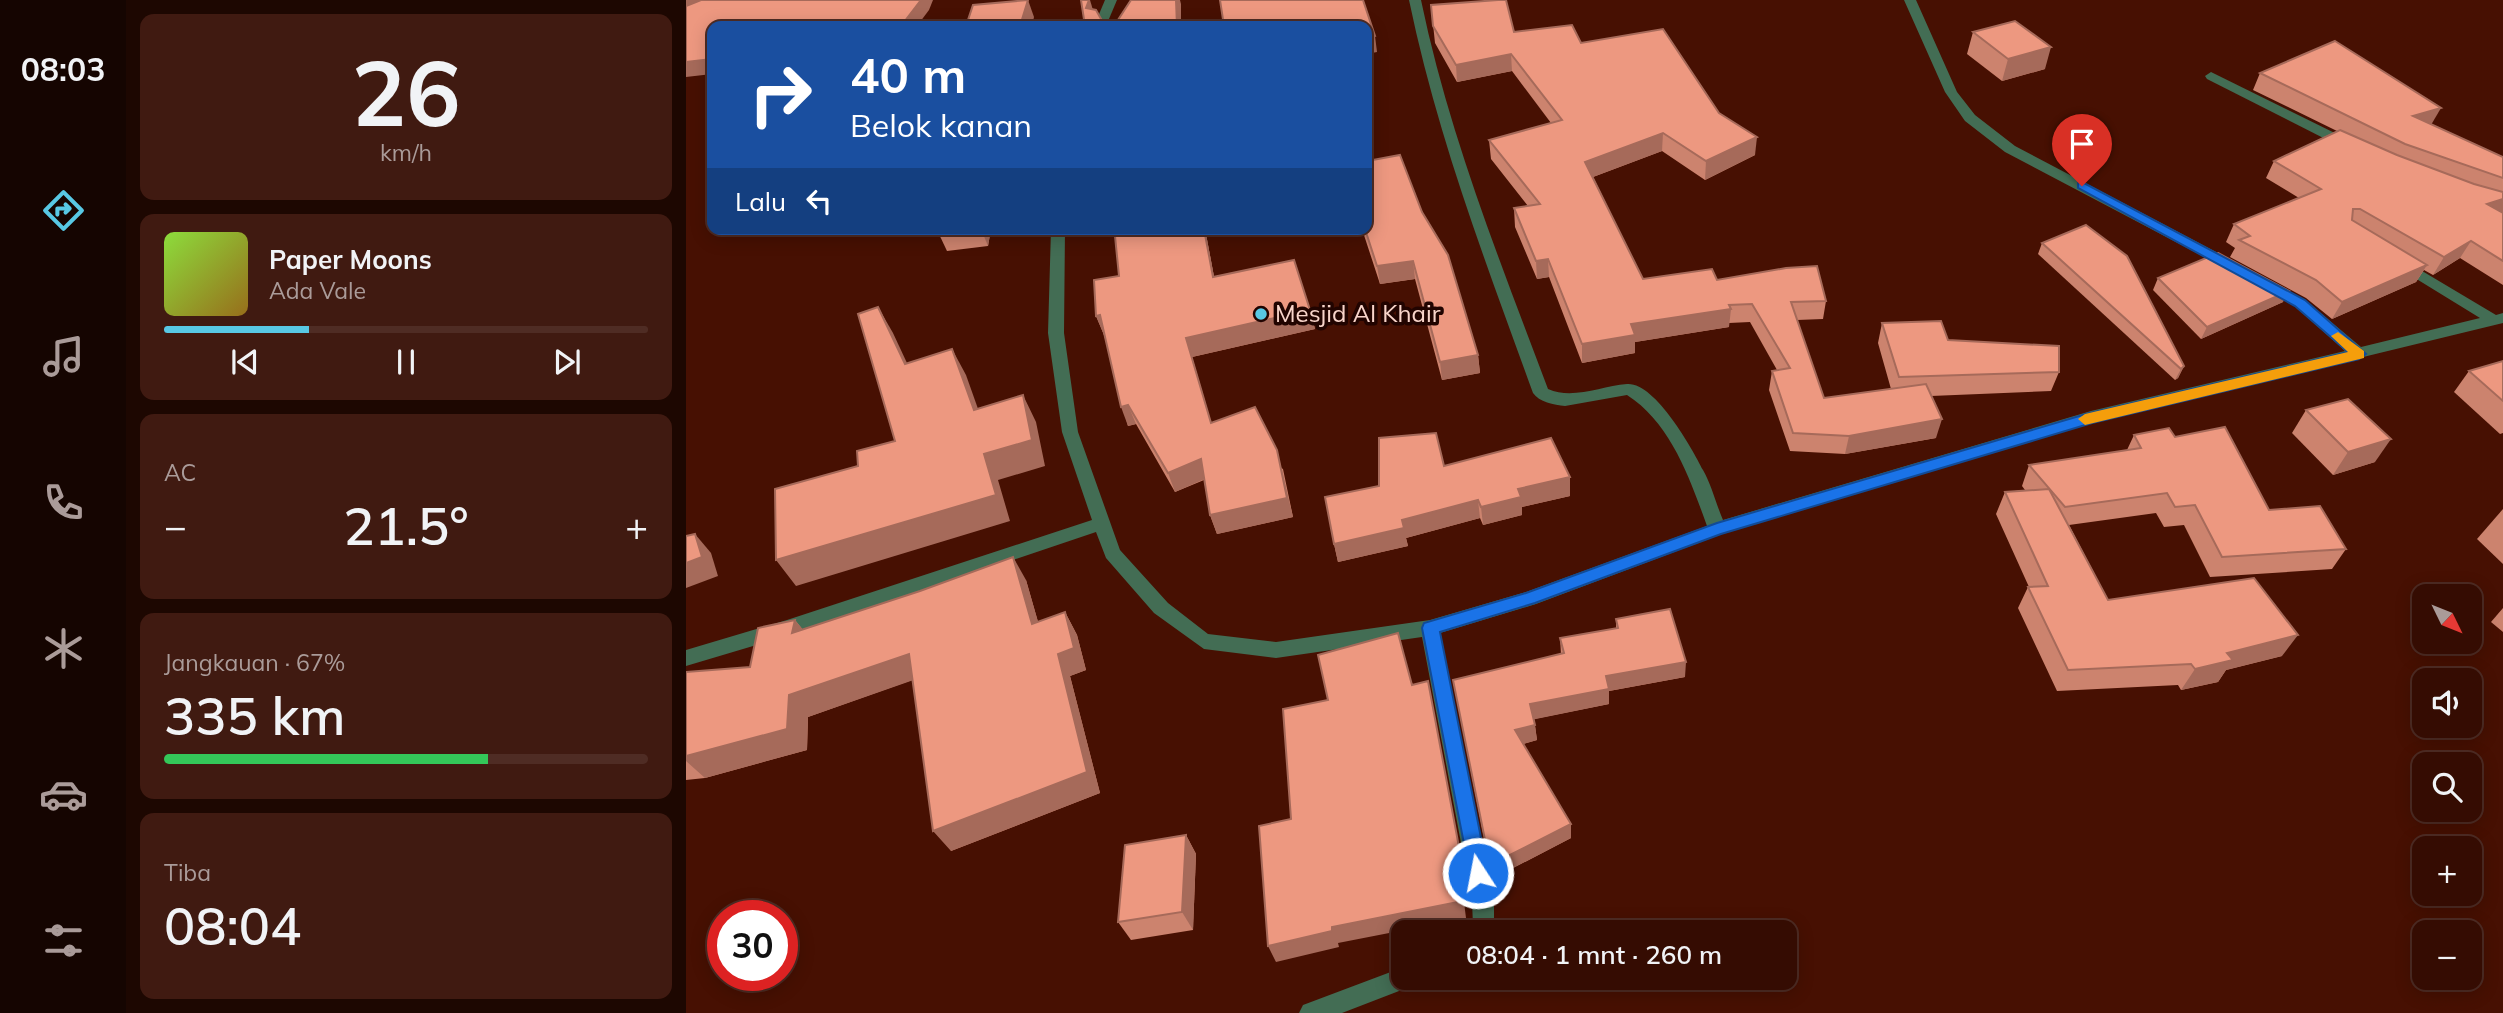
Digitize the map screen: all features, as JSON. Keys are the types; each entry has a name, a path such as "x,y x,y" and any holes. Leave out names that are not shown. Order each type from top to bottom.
{"street":[{"path":"1102,21 1111,0"},
{"path":"1415,0 1423,47 1442,112 1541,393 1565,400 1630,390 1647,400 1666,423 1696,472 1717,529"},
{"path":"1910,0 1951,92 1970,118 2010,149 2300,303 2359,354"},
{"path":"2211,76 2365,154"},
{"path":"1058,235 1056,333 1070,432 1112,553 1161,608 1204,641 1276,650 1430,628 1529,599 1717,529 2091,418 2499,319"},
{"path":"2394,259 2499,319"},
{"path":"686,658 787,628 1103,523"},
{"path":"1430,628 1483,901 1484,920"},
{"path":"1311,1013 1391,983"}],"building":[{"path":"701,0 921,0 905,21 707,21 707,60 686,62 686,6"},
{"path":"1028,0 1022,21 968,21 973,5"},
{"path":"1081,0 1089,0 1086,8 1096,10 1102,21 1084,21"},
{"path":"1131,0 1176,0 1177,21 1117,21"},
{"path":"1220,0 1363,0 1370,21 1223,21"},
{"path":"1506,0 1514,32 1572,25 1581,43 1663,29 1719,113 1757,137 1706,161 1663,133 1585,162 1643,279 1712,269 1717,280 1786,268 1817,266 1826,301 1791,302 1824,398 1926,384 1942,419 1849,436 1793,433 1772,371 1790,368 1752,304 1729,305 1731,309 1631,324 1635,335 1582,344 1548,259 1536,261 1514,208 1540,204 1489,140 1562,120 1511,54 1456,65 1433,26 1431,5"},
{"path":"2015,21 2051,47 2008,59 1973,32"},
{"path":"2335,41 2441,108 2413,116 2503,157 2503,178 2405,144 2260,73"},
{"path":"2340,130 2397,155 2503,192 2503,199 2487,204 2503,213 2503,261 2471,241 2444,257 2360,209 2353,209 2352,220 2427,265 2342,302 2316,280 2239,240 2250,236 2234,224 2321,189 2274,161"},
{"path":"1400,155 1422,212 1448,255 1478,355 1440,362 1413,261 1377,266 1367,235 1372,235 1372,160"},
{"path":"2086,225 2127,256 2184,366 2181,369 2042,243"},
{"path":"1205,235 1213,277 1294,260 1310,310 1186,338 1211,423 1255,407 1277,450 1287,498 1210,515 1201,459 1168,473 1128,405 1121,407 1100,315 1096,316 1094,280 1119,276 1115,236"},
{"path":"2218,253 2289,291 2207,327 2158,278"},
{"path":"878,307 905,364 952,349 974,410 1023,395 1032,440 984,454 996,495 776,560 775,489 858,466 857,451 895,441 858,314"},
{"path":"1941,321 1948,340 2059,346 2059,372 1899,377 1882,323"},
{"path":"2503,361 2503,401 2469,371"},
{"path":"2348,399 2391,439 2348,452 2306,410"},
{"path":"2225,427 2269,510 2320,506 2346,549 2222,557 2195,505 2175,507 2167,493 2065,507 2029,465 2141,448 2134,435 2169,428 2175,437"},
{"path":"1436,433 1444,466 1551,438 1570,477 1518,489 1521,497 1481,507 1478,500 1402,520 1404,528 1334,544 1325,497 1379,486 1379,438"},
{"path":"2049,489 2108,600 2254,578 2298,635 2227,653 2233,660 2195,669 2191,664 2068,670 2028,587 2048,586 2005,492"},
{"path":"695,534 702,557 686,563 686,536"},
{"path":"1013,557 1032,624 1065,612 1074,648 1058,654 1087,772 933,831 909,654 789,695 787,729 686,756 686,672 750,667 758,628 795,620 792,633"},
{"path":"1670,609 1686,662 1606,676 1609,689 1530,704 1535,725 1515,730 1571,824 1490,865 1453,680 1564,653 1560,638 1618,628 1616,619"},
{"path":"1398,633 1412,685 1428,681 1464,874 1460,876 1463,901 1332,927 1332,931 1268,946 1259,826 1291,819 1283,709 1328,700 1318,655"},
{"path":"1186,835 1182,912 1118,922 1125,845"}],"slow traffic":[{"path":"2085,419 2359,354 2338,336"}],"place":[{"name":"Mesjid Al Khair","path":"1261,314"}],"route":[{"path":"1478,873 1430,628 1529,599 1717,529 2091,418 2359,354 2300,303 2082,186"}]}
